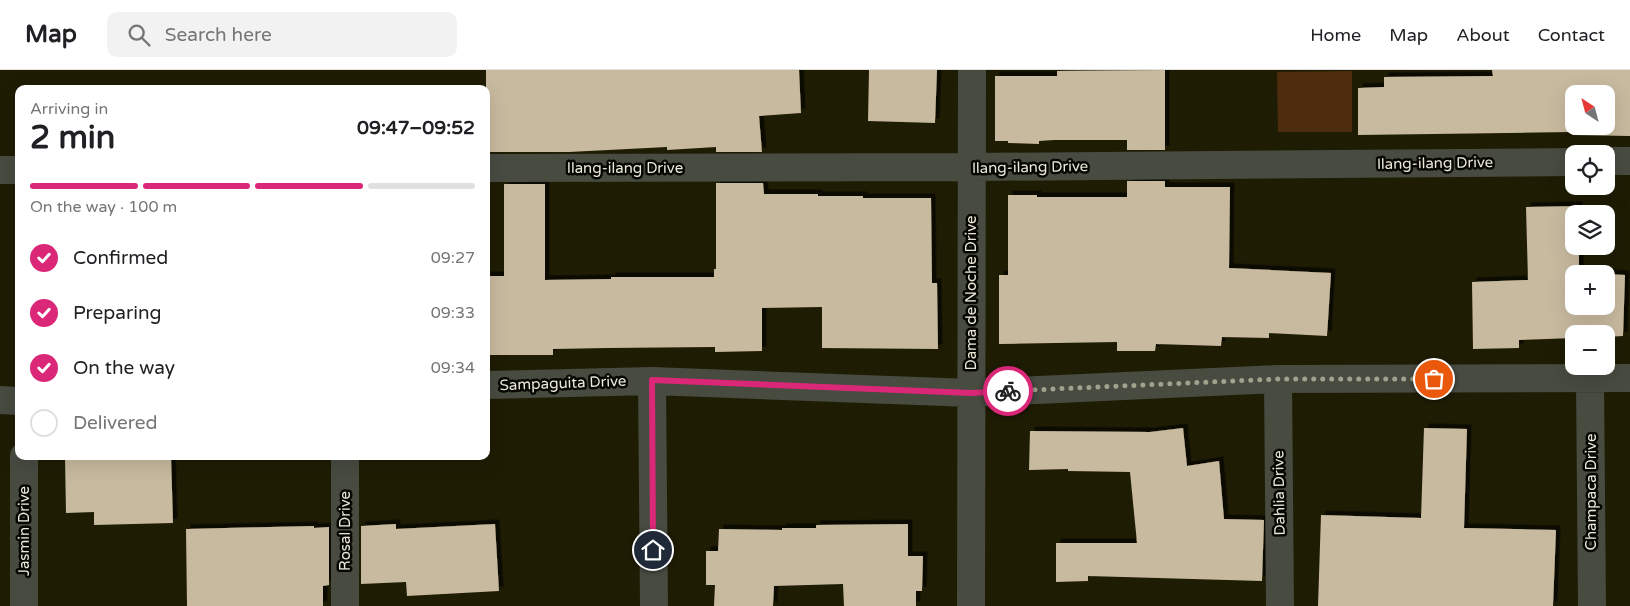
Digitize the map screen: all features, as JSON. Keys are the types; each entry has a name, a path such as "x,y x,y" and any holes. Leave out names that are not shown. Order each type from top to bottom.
{"street":[{"name":"Dama de Noche Drive","path":"970,606 972,70"},
{"path":"1615,162 1630,161"},
{"name":"Ilang-ilang Drive","path":"490,168 972,167 1565,162"},
{"path":"0,170 15,170"},
{"name":"Champaca Drive","path":"1590,378 1592,606"},
{"name":"Sampaguita Drive","path":"490,385 652,380 971,393 1278,379 1630,378"},
{"name":"Dahlia Drive","path":"1278,379 1280,606"},
{"path":"652,380 654,606"},
{"path":"0,400 15,401"},
{"name":"Jasmin Drive","path":"24,460 24,606"},
{"name":"Rosal Drive","path":"345,460 345,606"}],"shaded area":[{"path":"1352,71 1352,132 1278,132 1277,72"}],"building":[{"path":"486,70 799,70 801,113 759,116 762,152 716,152 716,147 667,150 667,147 569,152 490,152 490,85 486,85"},
{"path":"869,70 937,70 935,123 868,121"},
{"path":"1165,70 1165,150 1127,150 1127,140 1054,140 1039,141 1039,144 995,141 995,76 1057,76 1057,71"},
{"path":"1492,70 1630,70 1630,136 1572,135 1615,135 1615,85 1565,85 1565,132 1358,135 1358,88 1384,87 1384,77 1493,76"},
{"path":"1127,181 1165,181 1165,187 1230,187 1229,268 1331,273 1327,336 1269,333 1269,338 1222,337 1221,346 1156,344 1155,351 1117,351 1117,342 999,344 999,275 1008,275 1008,195 1037,195 1037,197 1127,197"},
{"path":"716,183 763,183 764,194 818,194 818,196 863,196 863,198 931,198 932,283 937,283 938,349 822,348 822,307 762,308 762,351 715,352 715,347 607,348 553,349 553,355 490,355 490,276 504,276 504,184 545,184 545,280 611,279 611,277 714,277 714,269 716,269"},
{"path":"1565,206 1565,255 1579,255 1579,265 1565,265 1565,315 1615,315 1615,274 1625,275 1623,336 1615,336 1615,325 1565,325 1565,338 1519,340 1519,348 1473,349 1472,282 1528,280 1526,207"},
{"path":"1183,428 1187,466 1219,461 1224,519 1264,520 1262,581 1088,576 1088,581 1056,582 1056,543 1137,543 1130,472 1068,471 1068,469 1029,470 1030,431 1150,432"},
{"path":"1424,428 1467,429 1464,528 1556,530 1553,606 1318,606 1321,515 1421,518"},
{"path":"65,460 171,460 173,523 94,525 94,512 66,513"},
{"path":"396,524 396,529 495,524 499,591 407,596 406,582 361,584 361,526"},
{"path":"908,524 908,556 923,556 922,591 916,591 916,606 844,606 843,584 774,586 773,606 714,606 715,585 706,585 706,551 718,551 719,529 782,530 782,528 816,528 816,525"},
{"path":"314,526 314,528 329,527 329,585 323,586 323,606 187,606 186,529"}],"way so far":[{"path":"1008,391 1278,379 1434,379"}],"route":[{"path":"653,550 652,380 971,393 1008,391"}]}
